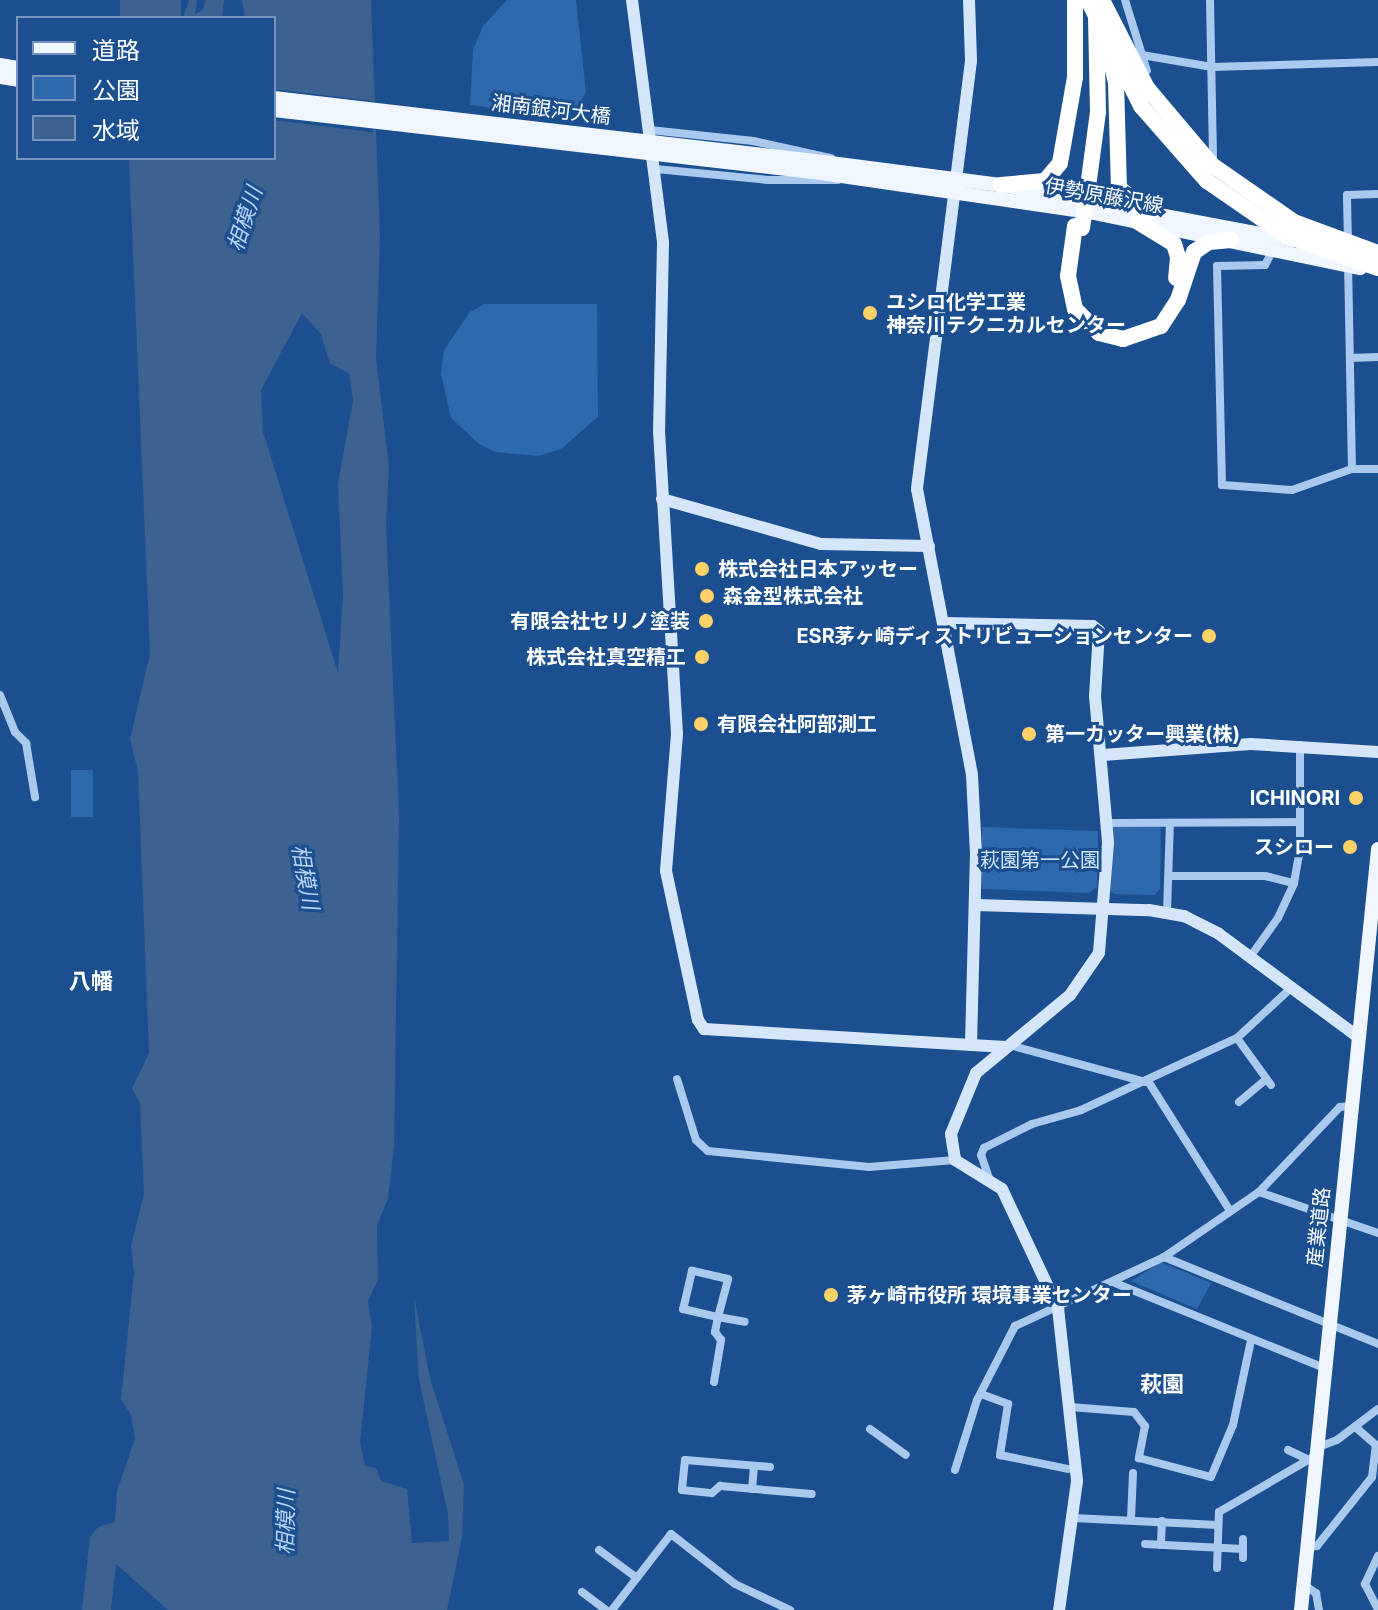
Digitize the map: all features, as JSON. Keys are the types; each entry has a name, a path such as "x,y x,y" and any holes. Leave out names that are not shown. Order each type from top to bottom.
{"highway":[{"path":"1001,185 1045,181 1058,169 1075,77 1075,0"},
{"path":"1085,187 1091,84 1087,0"},
{"path":"1087,0 1141,106 1207,181 1287,236 1378,270"},
{"path":"1096,0 1098,112 1068,276 1075,309 1099,333 1123,339 1161,326 1178,300 1194,252 1209,242 1231,240"},
{"path":"1078,227 1077,278 1085,309 1105,326 1126,330 1144,325 1161,312 1178,263 1168,237 1143,217 1119,188 1116,82 1096,0"},
{"path":"1102,0 1147,88 1212,165 1294,222 1378,255"}],"main road":[{"name":"湘南銀河大橋","path":"276,98 822,168"},
{"name":"湘南銀河大橋","path":"276,110 822,168"},
{"name":"伊勢原藤沢線","path":"822,168 1143,217 1348,258 1378,270"},
{"name":"伊勢原藤沢線","path":"951,186 1001,185 1231,240 1279,243"},
{"name":"伊勢原藤沢線","path":"1348,258 1378,255"},
{"name":"産業道路","path":"1301,1610 1312,1454 1324,1368 1378,849"}],"street":[{"path":"632,0 656,169 663,243 659,357 662,499 677,734 666,871 701,1026 1007,1046 1146,1082 1229,1209"},
{"path":"969,0 971,61 951,186 917,489 972,775 976,905 971,1045"},
{"path":"1125,0 1142,55 1171,108 1213,157 1276,207 1279,243 1265,265 1217,266 1222,485 1292,490 1352,469 1378,469"},
{"path":"1210,0 1213,157"},
{"path":"1142,55 1212,67 1378,62"},
{"path":"650,130 753,141 858,172"},
{"path":"656,169 768,180 858,172"},
{"path":"1352,469 1347,195 1378,194"},
{"path":"1350,358 1378,357"},
{"path":"662,499 821,544 929,546"},
{"path":"945,623 1098,627 1095,696 1108,823 1105,908 1099,953 1088,974 976,1073 954,1119 955,1160"},
{"path":"0,695 15,732 26,743 35,797"},
{"path":"1103,755 1300,745 1378,752"},
{"path":"1250,957 1278,918 1294,883 1300,822 1300,745"},
{"path":"1108,823 1300,822"},
{"path":"1167,912 1170,823"},
{"path":"1170,876 1265,876 1294,883"},
{"path":"976,905 1167,912 1201,924 1358,1037"},
{"path":"1059,1610 1077,1481 1058,1308 1015,1211 989,1178 981,1155 984,1148 1146,1082 1237,1038 1290,989"},
{"path":"1237,1038 1269,1082 1239,1102"},
{"path":"677,1079 696,1140 708,1151 869,1167 955,1160 989,1178"},
{"path":"955,1470 981,1394 1011,1329 1115,1283 1164,1257 1229,1209 1259,1192 1340,1107 1352,1106"},
{"path":"1259,1192 1378,1233"},
{"path":"1164,1257 1225,1286 1329,1322 1378,1344"},
{"path":"714,1382 721,1340 715,1332 718,1317 728,1279 692,1271 683,1309 718,1317 745,1322"},
{"path":"1115,1283 1324,1368"},
{"path":"1070,1407 1134,1412 1145,1426 1139,1458 1211,1477 1233,1425 1251,1340"},
{"path":"981,1394 1008,1404 1000,1455 1068,1469"},
{"path":"1217,1568 1218,1525 1226,1506 1355,1427 1378,1409"},
{"path":"1307,1547 1317,1546 1372,1477 1376,1445 1355,1427"},
{"path":"870,1429 906,1455"},
{"path":"1288,1450 1312,1454"},
{"path":"770,1467 685,1460 682,1490 752,1489 812,1494"},
{"path":"752,1489 754,1466"},
{"path":"1131,1519 1133,1473"},
{"path":"1073,1518 1218,1525"},
{"path":"1161,1545 1162,1521"},
{"path":"582,1592 609,1610 671,1534 771,1610"},
{"path":"1145,1544 1243,1549"},
{"path":"599,1550 637,1578"},
{"path":"1378,1556 1365,1584 1378,1609"},
{"path":"1303,1584 1316,1593 1319,1610"},
{"path":"764,1605 790,1610"}],"green space":[{"path":"507,0 576,0 586,93 568,118 470,105 473,50 483,26"},
{"path":"484,304 597,304 598,417 561,449 539,456 495,452 479,444 451,418 441,374 444,350 470,312"},
{"path":"71,770 93,770 93,817 71,817"},
{"path":"1161,823 1160,889 1154,895 1114,894 1110,891 1112,825"},
{"name":"萩園第一公園","path":"982,827 1098,831 1097,887 1089,893 982,889"},
{"path":"1161,1262 1211,1283 1197,1309 1131,1281"}],"water":[{"path":"120,0 181,0 181,16 120,16"},
{"path":"189,0 197,0 195,14 202,11 206,0 224,0 222,16 184,16"},
{"name":"相模川","path":"242,0 371,0 380,237 376,358 389,467 386,526 399,816 394,1147 388,1198 377,1226 378,1280 368,1301 372,1327 360,1442 365,1466 376,1468 381,1481 407,1489 412,1543 449,1541 448,1514 419,1380 414,1297 430,1378 464,1485 462,1537 447,1610 168,1610 116,1564 111,1610 82,1610 90,1537 98,1527 115,1522 117,1491 135,1439 131,1415 121,1399 134,1273 131,1246 144,1194 140,1102 132,1089 149,1053 138,771 130,739 150,654 129,160 276,160 276,16 245,16","holes":["302,313 321,334 330,364 349,373 353,400 338,484 343,595 338,673 263,432 261,390"]}],"pier":[{"path":"276,89 376,102 372,132 276,120"}],"place":[{"name":"ユシロ化学工業 神奈川テクニカルセンター","path":"870,313"},
{"name":"株式会社日本アッセー","path":"702,569"},
{"name":"森金型株式会社","path":"707,596"},
{"name":"有限会社セリノ塗装","path":"706,621"},
{"name":"ESR茅ヶ崎ディストリビューションセンター","path":"1209,636"},
{"name":"株式会社真空精工","path":"702,657"},
{"name":"有限会社阿部測工","path":"701,724"},
{"name":"第一カッター興業(株)","path":"1029,734"},
{"name":"ICHINORI","path":"1356,798"},
{"name":"スシロー","path":"1350,847"},
{"name":"茅ヶ崎市役所 環境事業センター","path":"831,1295"}],"district":[{"name":"八幡","path":"91,982"},
{"name":"萩園","path":"1162,1385"}]}
